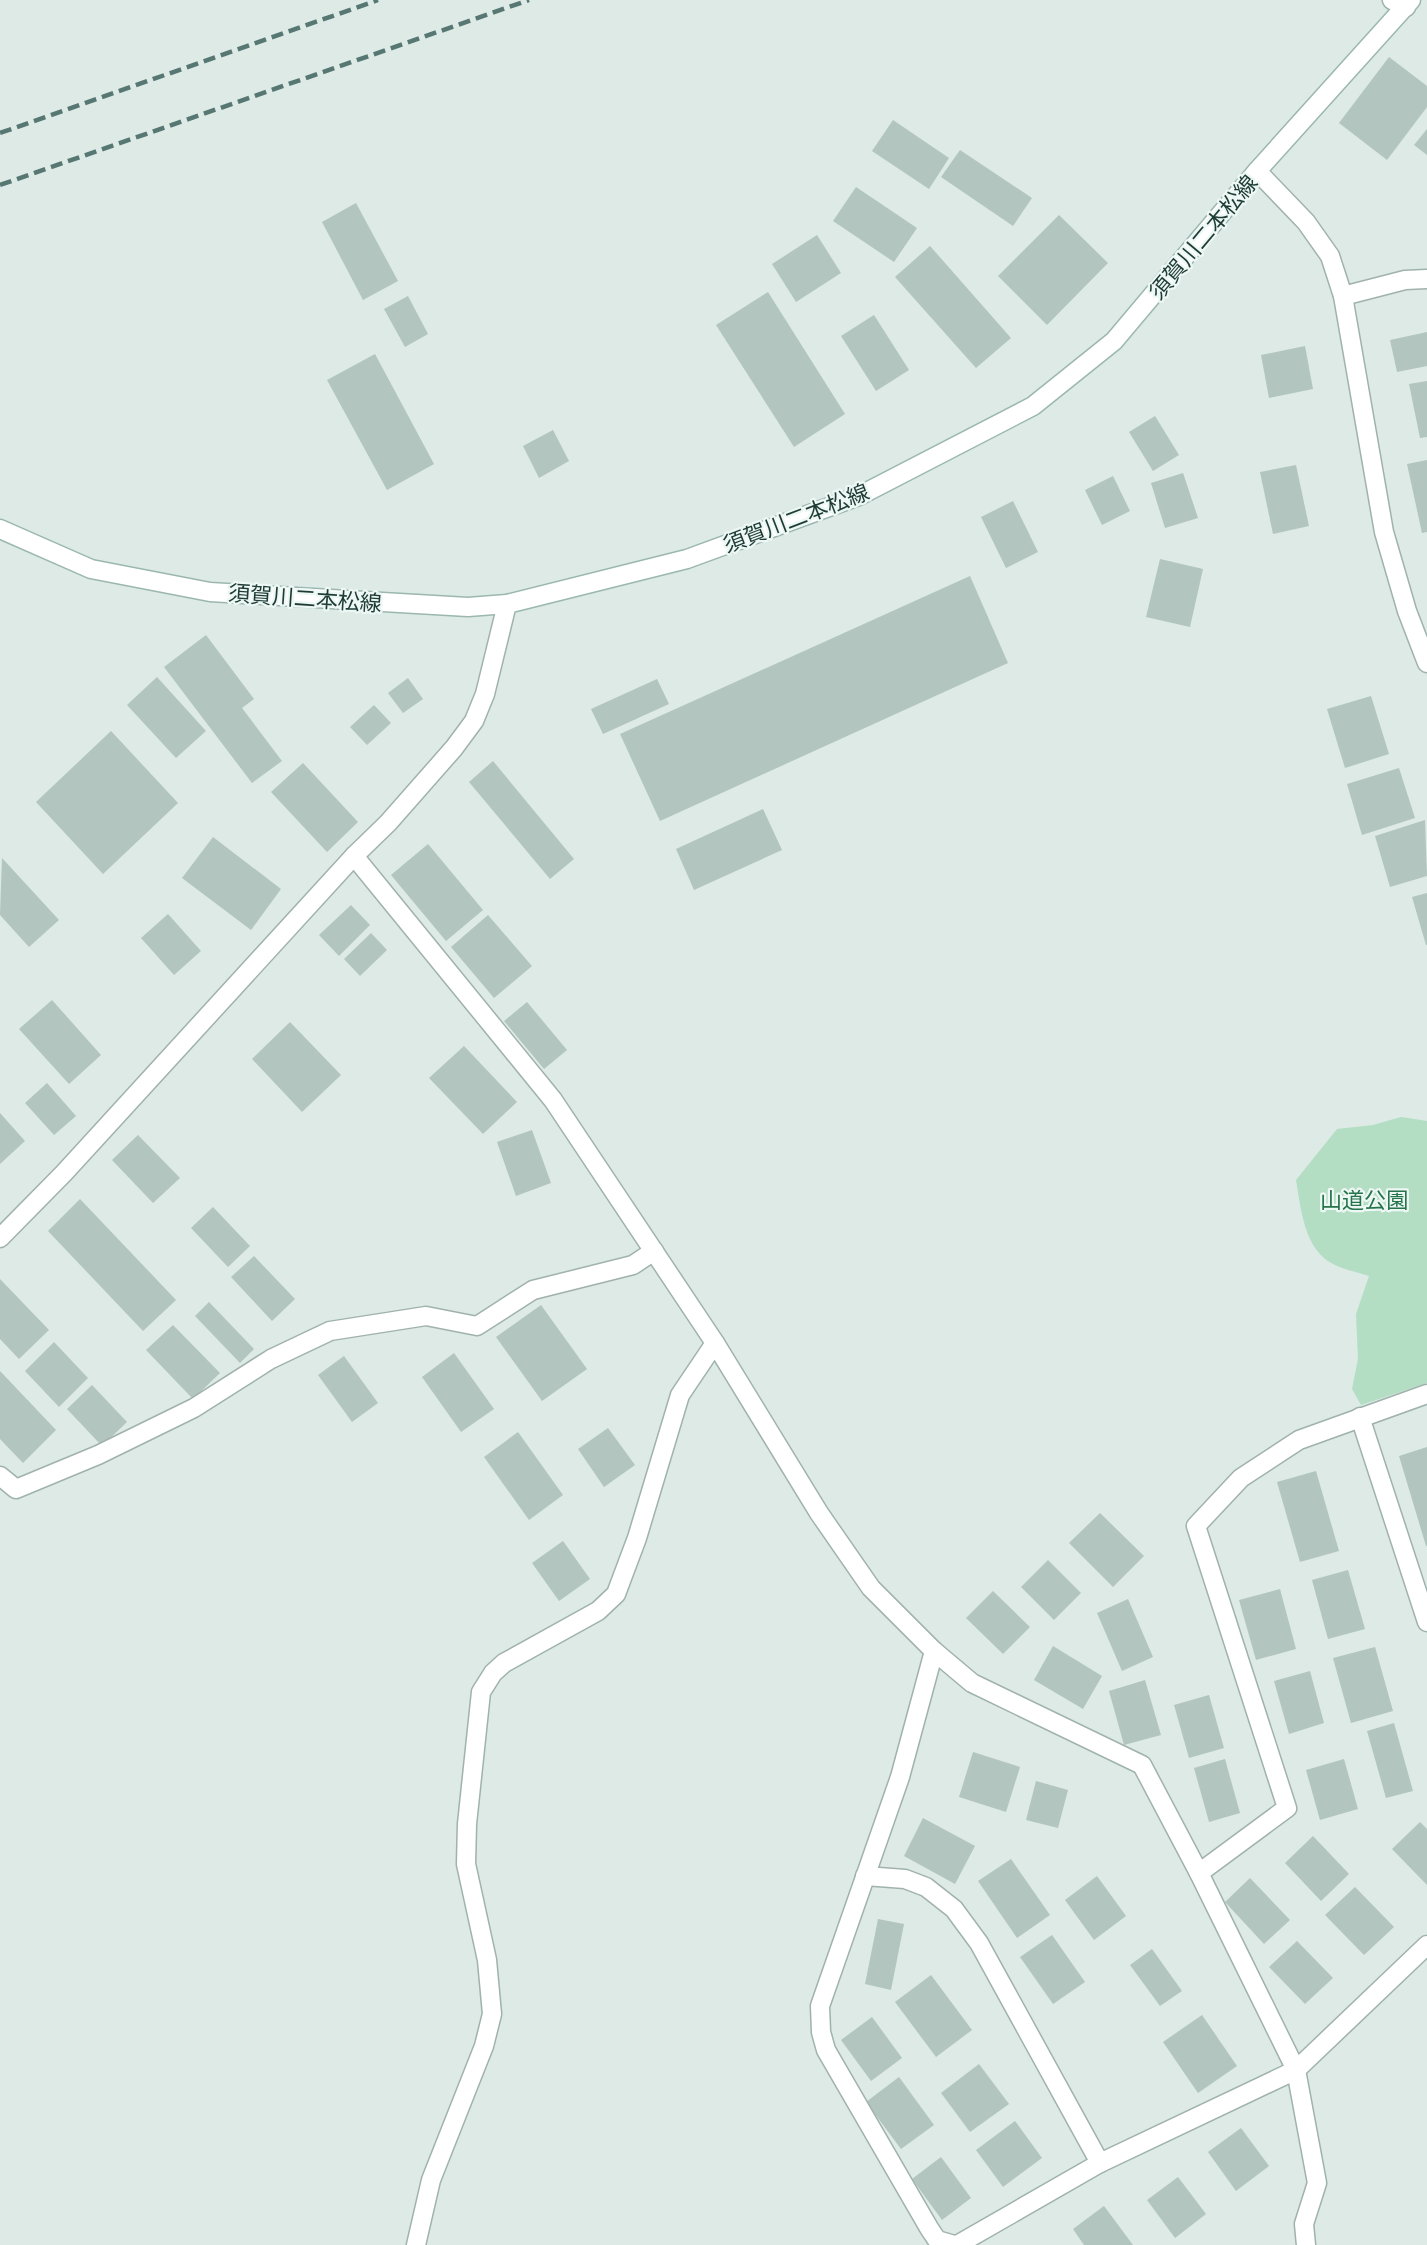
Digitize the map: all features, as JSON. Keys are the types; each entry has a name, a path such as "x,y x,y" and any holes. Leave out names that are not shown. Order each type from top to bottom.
{"street":[{"name":"須賀川二本松線","path":"0,529 91,569 210,592 468,607 507,604 687,559 859,496 1033,406 1114,341 1403,2"},
{"path":"1257,171 1306,222 1330,256 1343,296 1384,532 1407,611 1427,663"},
{"path":"1343,296 1405,280 1427,279"},
{"path":"0,1239 64,1173 354,856 388,823 454,748 474,721 485,694 507,604"},
{"path":"354,856 553,1100 715,1343 819,1513 871,1588 934,1651 972,1683 1142,1765 1199,1872 1296,2070 1317,2183 1304,2224 1306,2245"},
{"path":"0,1476 16,1489 26,1487 48,1474 98,1455 194,1408 271,1359 330,1330 426,1316 477,1326 533,1290 633,1265 654,1251"},
{"path":"416,2245 431,2180 484,2046 492,2014 487,1960 466,1864 467,1824 480,1692 493,1673 504,1663 598,1611 616,1594 637,1538 680,1395 715,1343"},
{"path":"1199,1872 1287,1808 1196,1526 1241,1479 1299,1440 1427,1394"},
{"path":"1360,1417 1427,1622"},
{"path":"934,1651 900,1777 820,2006 821,2032 826,2050 938,2240 956,2245 1100,2163 1296,2070 1427,1945"},
{"path":"865,1876 905,1879 926,1887 954,1909 979,1943 1100,2163"}],"green space":[{"name":"山道公園","path":"1401,1117 1427,1121 1427,1383 1361,1405 1352,1389 1358,1359 1356,1314 1369,1276 1333,1264 1316,1249 1306,1227 1296,1180 1337,1129 1373,1125"}],"building":[{"path":"1389,57 1427,86 1427,107 1387,160 1339,123"},
{"path":"893,120 949,158 929,189 872,151"},
{"path":"1427,129 1427,155 1414,145"},
{"path":"960,150 1032,198 1013,226 941,177"},
{"path":"856,187 917,228 894,262 833,221"},
{"path":"356,203 398,281 363,300 322,222"},
{"path":"1059,215 1108,263 1047,325 998,276"},
{"path":"817,235 841,273 796,302 772,264"},
{"path":"930,246 1011,338 976,368 895,277"},
{"path":"768,292 845,414 794,447 716,325"},
{"path":"408,296 428,334 405,347 384,309"},
{"path":"874,315 909,370 876,391 841,336"},
{"path":"1427,332 1427,366 1397,372 1390,340"},
{"path":"1305,346 1313,389 1269,398 1261,355"},
{"path":"375,354 434,464 387,490 327,380"},
{"path":"1427,381 1427,437 1420,438 1409,384"},
{"path":"1155,416 1179,455 1153,471 1129,432"},
{"path":"553,430 569,461 539,478 523,446"},
{"path":"1427,460 1427,532 1422,533 1407,464"},
{"path":"1296,465 1309,526 1273,534 1260,472"},
{"path":"1183,473 1198,518 1165,528 1151,483"},
{"path":"1113,476 1130,511 1102,525 1085,490"},
{"path":"1013,501 1038,552 1006,568 981,517"},
{"path":"1160,559 1203,569 1190,627 1146,617"},
{"path":"970,576 1008,663 660,821 620,734"},
{"path":"206,635 254,699 242,708 282,761 252,783 164,667"},
{"path":"157,677 206,731 176,758 127,705"},
{"path":"408,678 423,699 403,713 388,693"},
{"path":"657,679 669,704 603,734 591,709"},
{"path":"1371,696 1389,754 1345,768 1327,709"},
{"path":"374,705 391,723 367,745 350,727"},
{"path":"111,731 178,803 103,874 36,802"},
{"path":"493,761 574,859 550,879 469,782"},
{"path":"303,763 358,822 327,852 271,792"},
{"path":"1399,768 1415,818 1362,835 1347,784"},
{"path":"763,809 782,850 694,890 676,849"},
{"path":"1425,820 1427,876 1390,887 1375,836"},
{"path":"213,837 281,889 251,930 182,878"},
{"path":"428,844 483,910 446,941 391,875"},
{"path":"2,858 59,920 29,947 0,915"},
{"path":"1427,893 1427,945 1426,945 1412,897"},
{"path":"351,905 370,925 339,956 319,935"},
{"path":"168,914 201,951 174,975 141,938"},
{"path":"488,915 532,966 494,998 451,947"},
{"path":"371,933 387,950 360,976 344,959"},
{"path":"52,1000 101,1055 69,1084 19,1029"},
{"path":"527,1002 567,1050 544,1069 504,1021"},
{"path":"290,1022 341,1075 302,1112 252,1059"},
{"path":"464,1046 517,1102 483,1134 429,1078"},
{"path":"47,1083 76,1116 54,1135 25,1103"},
{"path":"0,1113 25,1141 0,1164"},
{"path":"532,1130 551,1183 516,1196 497,1142"},
{"path":"138,1135 180,1178 153,1203 112,1160"},
{"path":"80,1199 176,1300 143,1331 48,1231"},
{"path":"213,1207 250,1246 228,1267 191,1228"},
{"path":"254,1256 295,1299 272,1321 231,1277"},
{"path":"0,1279 49,1330 19,1359 0,1339"},
{"path":"209,1302 254,1349 240,1363 195,1316"},
{"path":"541,1305 587,1369 542,1401 496,1337"},
{"path":"173,1325 220,1373 193,1399 146,1350"},
{"path":"54,1342 88,1378 59,1407 25,1371"},
{"path":"454,1353 494,1409 461,1432 422,1377"},
{"path":"344,1356 378,1403 352,1422 318,1375"},
{"path":"0,1371 56,1430 23,1463 0,1439"},
{"path":"92,1385 127,1422 102,1446 67,1409"},
{"path":"608,1428 635,1465 604,1487 578,1449"},
{"path":"518,1432 563,1495 529,1520 484,1457"},
{"path":"1427,1447 1427,1546 1426,1546 1399,1456"},
{"path":"1316,1471 1339,1551 1300,1562 1277,1482"},
{"path":"1100,1513 1144,1556 1113,1587 1069,1543"},
{"path":"563,1541 590,1579 559,1601 532,1563"},
{"path":"1048,1560 1081,1593 1054,1620 1021,1587"},
{"path":"1348,1570 1365,1629 1328,1639 1312,1580"},
{"path":"1280,1589 1296,1649 1256,1660 1239,1600"},
{"path":"993,1591 1030,1627 1003,1654 966,1618"},
{"path":"1128,1599 1153,1657 1122,1671 1097,1613"},
{"path":"1053,1646 1102,1676 1083,1709 1034,1680"},
{"path":"1375,1647 1393,1711 1351,1723 1333,1658"},
{"path":"1310,1671 1324,1723 1289,1734 1274,1681"},
{"path":"1145,1680 1161,1735 1124,1745 1109,1691"},
{"path":"1209,1695 1224,1748 1189,1758 1174,1705"},
{"path":"1394,1723 1413,1791 1386,1798 1367,1731"},
{"path":"973,1752 1020,1767 1006,1812 959,1797"},
{"path":"1225,1759 1240,1813 1209,1822 1194,1768"},
{"path":"1344,1759 1358,1809 1320,1820 1306,1770"},
{"path":"1036,1781 1068,1790 1058,1828 1026,1820"},
{"path":"923,1818 975,1846 955,1884 904,1856"},
{"path":"1420,1822 1427,1829 1427,1885 1392,1849"},
{"path":"1313,1836 1349,1874 1321,1901 1285,1863"},
{"path":"1011,1859 1050,1915 1017,1938 978,1881"},
{"path":"1097,1876 1126,1916 1094,1940 1065,1900"},
{"path":"1250,1878 1290,1920 1264,1944 1225,1902"},
{"path":"1355,1887 1394,1927 1364,1955 1325,1915"},
{"path":"878,1919 904,1924 891,1990 865,1984"},
{"path":"1052,1935 1085,1982 1053,2004 1020,1957"},
{"path":"1297,1941 1333,1978 1305,2004 1269,1967"},
{"path":"1152,1949 1182,1991 1160,2006 1130,1965"},
{"path":"931,1975 972,2030 936,2057 895,2002"},
{"path":"1202,2015 1237,2066 1198,2093 1163,2042"},
{"path":"872,2017 902,2058 871,2081 841,2040"},
{"path":"979,2064 1009,2104 970,2132 941,2093"},
{"path":"899,2077 934,2125 901,2149 866,2102"},
{"path":"1015,2121 1042,2158 1003,2187 976,2150"},
{"path":"1241,2128 1269,2166 1236,2191 1208,2152"},
{"path":"941,2157 971,2198 942,2220 912,2179"},
{"path":"1178,2177 1206,2214 1175,2238 1147,2200"},
{"path":"1104,2206 1133,2245 1084,2245 1073,2229"}],"railway":[{"path":"0,133 378,0"},
{"path":"0,185 529,0"}]}
